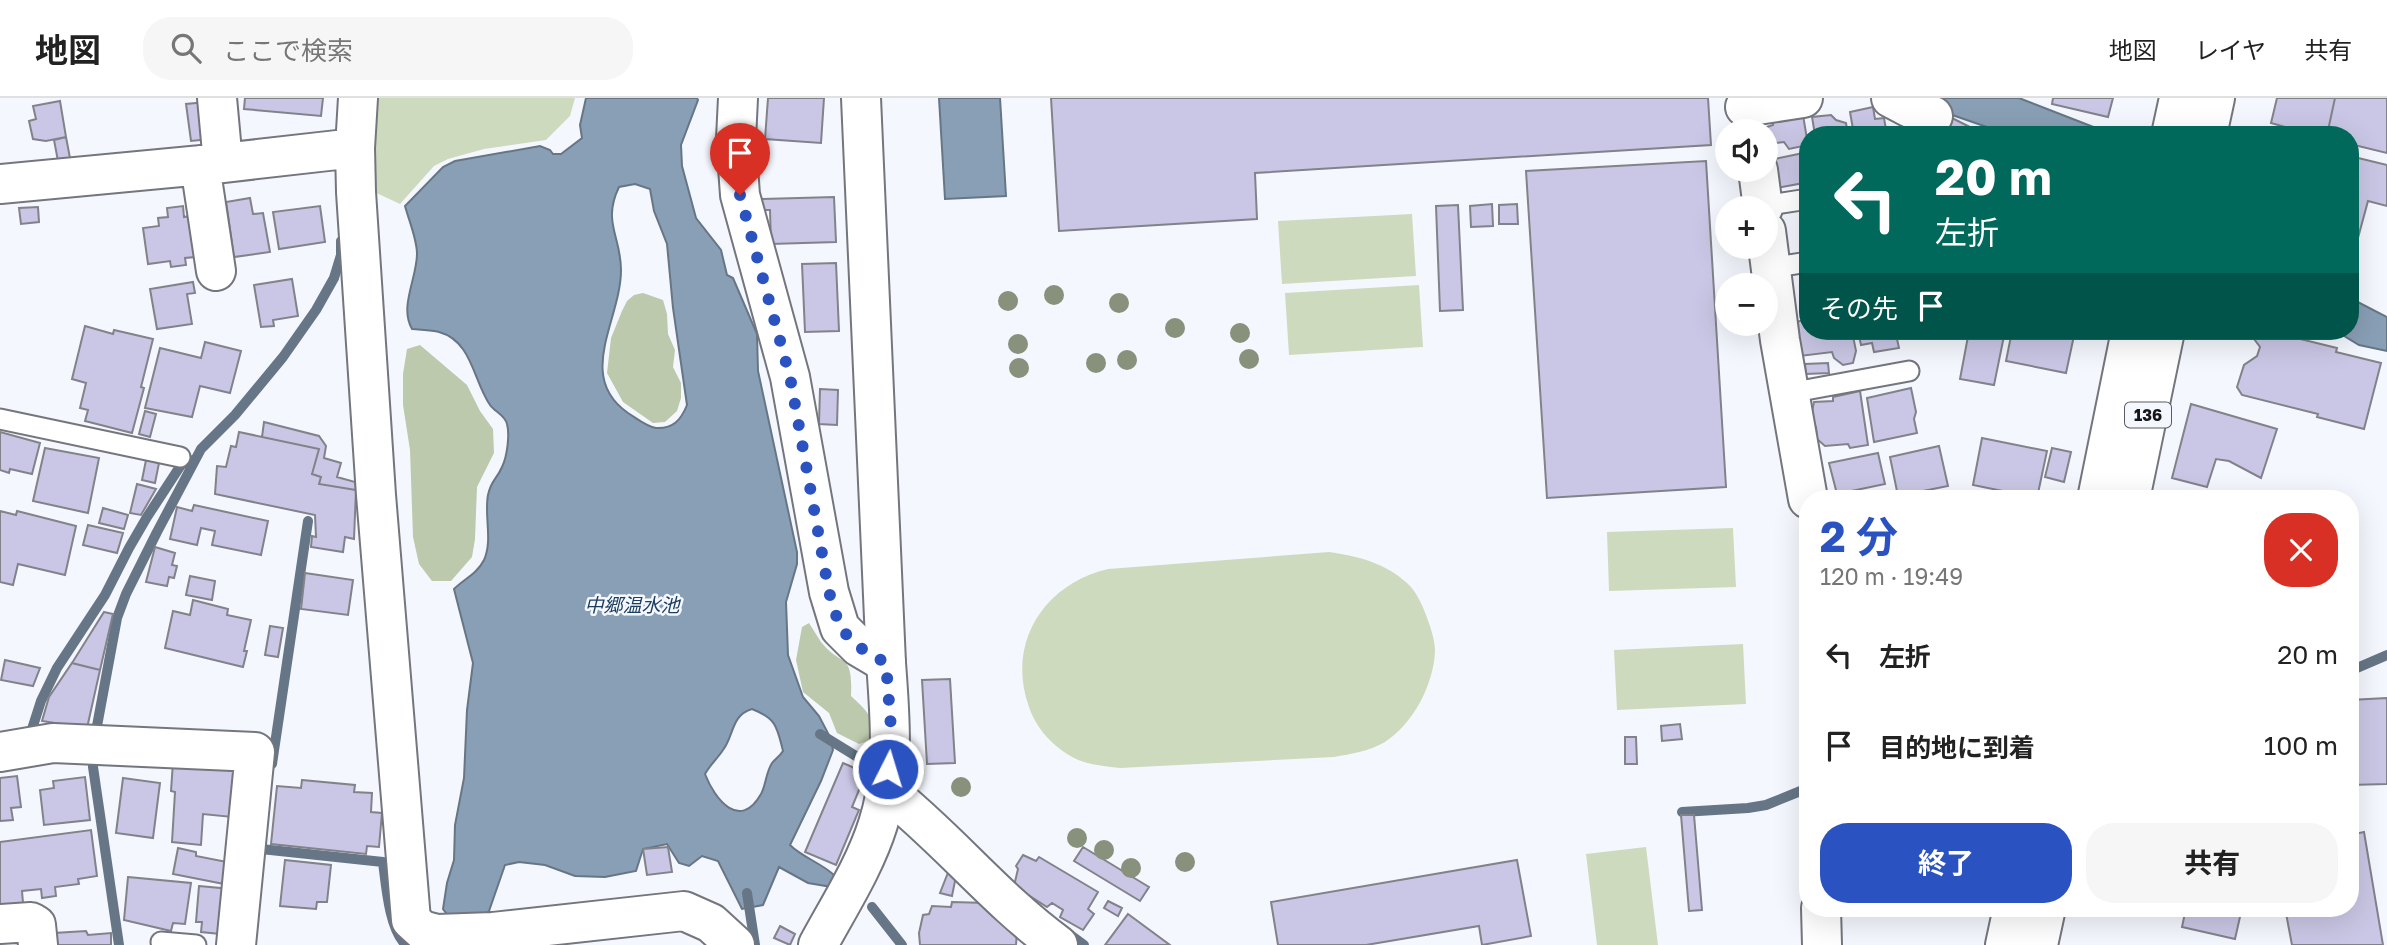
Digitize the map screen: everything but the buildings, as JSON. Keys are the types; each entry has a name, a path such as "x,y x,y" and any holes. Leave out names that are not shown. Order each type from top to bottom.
{"main road":[{"path":"216,271 212,164 217,98"},
{"path":"358,98 355,148 376,495 411,920 422,930 437,934 493,932 684,911 711,923 735,945"},
{"path":"738,98 736,139 740,195 790,377 829,592 840,628 859,647 886,663"},
{"path":"818,945 868,850 878,823 886,790 891,728 861,98"},
{"path":"1746,112 1803,98"},
{"path":"1891,98 1933,116"},
{"path":"2173,126 2179,98"},
{"path":"2209,126 2215,98"},
{"path":"0,184 355,148"},
{"path":"1769,259 1806,490"},
{"name":"136","path":"2098,490 2129,340"},
{"name":"136","path":"2132,490 2163,340"},
{"path":"0,752 52,743 255,752 236,945"},
{"path":"886,790 917,814 1042,940"},
{"path":"1821,917 1822,945"},
{"path":"2005,945 2010,917"},
{"path":"2038,945 2044,917"},
{"path":"0,924 31,922 36,925 38,945"}],"lane":[{"path":"1778,202 1799,200"},
{"path":"1770,268 1799,263"},
{"path":"1789,393 1909,371"},
{"path":"0,419 180,457"},
{"path":"160,942 196,945"}],"green space":[{"path":"371,98 575,98 570,116 546,140 484,149 448,159 434,166 400,204 368,189"},
{"path":"1412,214 1416,276 1282,284 1278,221"},
{"path":"1419,285 1423,347 1289,355 1285,293"},
{"path":"643,293 663,300 668,334 675,350 673,367 681,383 681,398 677,411 665,422 653,423 623,402 607,373 611,338 622,311 634,295"},
{"path":"420,345 467,385 493,429 494,453 477,487 472,557 451,581 432,581 419,564 413,537 410,450 403,405 403,374 407,349"},
{"path":"1733,528 1736,587 1609,591 1607,532"},
{"path":"1329,552 1371,561 1399,576 1418,598 1432,633 1435,646 1434,664 1426,690 1413,714 1385,742 1367,750 1334,757 1120,768 1090,764 1066,754 1052,743 1036,722 1023,683 1027,639 1049,602 1065,588 1108,569"},
{"path":"809,623 828,650 848,666 851,696 868,714 873,725 874,739 859,744 837,733 829,713 803,692 796,660 802,627"},
{"path":"1743,644 1746,704 1617,710 1614,650"},
{"path":"1646,847 1658,945 1597,945 1586,854"}],"water":[{"name":"中郷温水池","path":"586,98 698,100 681,145 682,166 696,218 721,250 727,275 733,278 757,334 758,371 797,552 797,564 786,602 788,655 803,697 819,716 830,737 833,750 790,845 835,876 832,887 808,883 779,867 763,905 742,909 718,861 702,856 689,866 679,863 667,844 643,849 636,871 605,877 575,876 545,865 519,862 505,865 489,911 482,919 452,921 443,909 454,860 455,825 464,778 467,710 473,663 454,589 478,569 487,552 488,495 505,458 508,429 504,418 484,395 465,352 458,344 439,332 412,329 407,311 417,248 405,206 443,167 455,161 540,146 553,154 561,154 582,138 580,125","holes":["635,184 650,189 654,211 667,244 687,405 676,422 662,428 642,422 612,398 602,365 621,270 612,220 614,199 619,187","752,709 767,716 775,725 783,751 770,767 763,790 753,805 737,811 722,802 705,774 727,744 736,721"]},
{"path":"939,98 1000,98 1006,196 945,199"},
{"path":"1910,98 2019,98 2091,126 1984,126"},
{"path":"2359,303 2387,317 2387,351 2359,345 2351,340 2359,340"}],"waterway":[{"path":"119,945 93,767 97,726 117,618 126,594 201,449 235,415 283,357 316,310 334,278 341,255 341,241"},
{"path":"32,729 41,701 57,668 105,595 147,517 181,465 190,460"},
{"path":"272,764 308,521"},
{"path":"2359,667 2387,655"},
{"path":"820,734 864,761"},
{"path":"1682,812 1766,805 1799,792"},
{"path":"261,842 261,849 383,862 392,918 400,938 406,945"},
{"path":"747,893 755,945"},
{"path":"872,907 902,945"},
{"path":"1065,931 1084,945"}],"route":[{"path":"740,195 790,377 829,592 840,628 859,647 886,663 891,728 888,769"}]}
